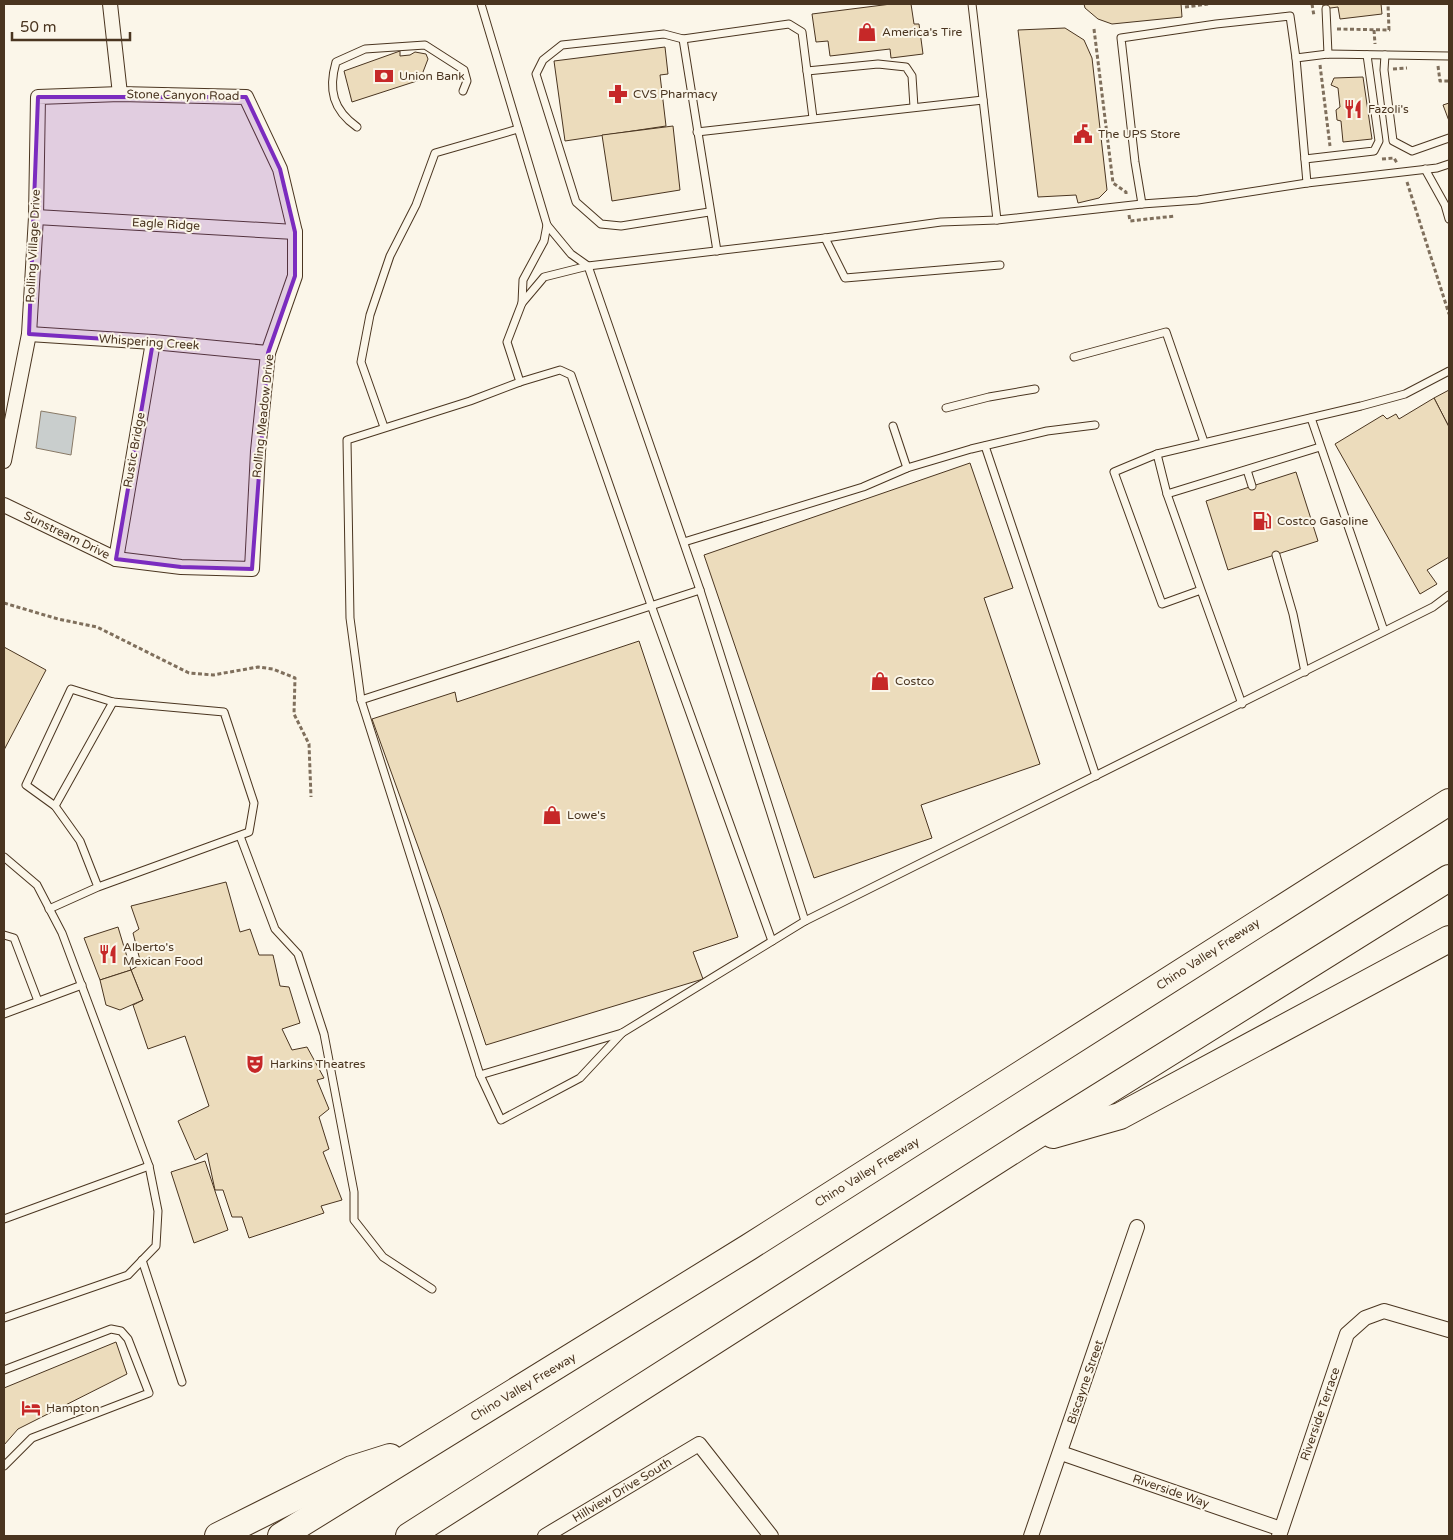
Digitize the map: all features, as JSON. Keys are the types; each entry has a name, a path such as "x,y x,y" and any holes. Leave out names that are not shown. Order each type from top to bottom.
{"highway":[{"path":"1360,857 1449,789"},
{"name":"Chino Valley Freeway","path":"281,1536 750,1247 1449,802"},
{"path":"409,1536 1023,1144 1449,878"},
{"path":"1411,902 1449,884"},
{"path":"1023,1144 1120,1116 1449,939"},
{"path":"218,1536 352,1469 422,1448"}],"street":[{"name":"Stone Canyon Road","path":"110,4 120,94"},
{"name":"Stone Canyon Road","path":"38,97 120,94 246,97"},
{"name":"Rolling Village Drive","path":"4,461 10,393 29,334 36,217 38,97"},
{"name":"Rolling Meadow Drive","path":"246,97 280,170 295,232 295,276 268,352 258,451 252,569"},
{"name":"Eagle Ridge","path":"36,217 295,232"},
{"name":"Whispering Creek","path":"29,334 268,352"},
{"name":"Rustic Bridge","path":"116,559 152,342"},
{"name":"Sunstream Drive","path":"4,505 116,559 181,567 252,569"},
{"name":"Biscayne Street","path":"1032,1536 1137,1227"},
{"name":"Riverside Terrace","path":"1280,1533 1347,1334 1365,1318 1384,1311 1449,1330"},
{"name":"Hillview Drive South","path":"545,1536 699,1444 771,1536"},
{"name":"Riverside Way","path":"1060,1453 1280,1533"}],"lane":[{"path":"480,4 547,225 571,254 588,266 700,590 805,921"},
{"path":"972,4 997,220"},
{"path":"1326,9 1329,30 1328,54"},
{"path":"1142,204 1135,162 1121,38 1216,24 1290,16 1296,58 1307,183"},
{"path":"709,212 620,226 601,224 576,202 536,74 543,60 562,45 664,34 683,39 789,24 802,32 814,118"},
{"path":"683,39 709,212 717,251"},
{"path":"357,127 345,118 336,105 331,81 336,62 365,48 425,46 464,70 467,81 463,91"},
{"path":"1296,58 1328,54 1449,56"},
{"path":"1304,159 1374,151 1379,141 1367,55"},
{"path":"1385,55 1384,70 1392,141 1412,151 1449,138"},
{"path":"807,71 878,64 906,67 912,76 914,107"},
{"path":"697,132 982,100"},
{"path":"384,427 363,371 361,362 362,352 370,315 390,256 416,205 435,154 518,129"},
{"path":"522,303 544,276 588,266 825,238 941,222 997,220 1142,204 1198,200 1307,183 1425,169 1449,164"},
{"path":"1425,169 1447,204 1449,219"},
{"path":"520,382 508,342 522,303 524,280 544,241 547,225"},
{"path":"825,238 845,278 1000,265"},
{"path":"1074,357 1166,332 1204,442"},
{"path":"622,1033 580,1078 501,1120 480,1075 361,700 350,618 347,440 560,370 571,375 651,606 772,941"},
{"path":"1201,590 1162,604 1114,472 1157,454 1405,394 1449,370"},
{"path":"946,408 989,397 1035,389"},
{"path":"1311,418 1384,632"},
{"path":"684,542 863,487 907,468 1047,431 1094,425"},
{"path":"893,426 907,468"},
{"path":"985,446 1096,776"},
{"path":"1167,494 1320,447"},
{"path":"1157,454 1167,494 1242,704"},
{"path":"1246,470 1252,486"},
{"path":"1276,555 1293,614 1305,672"},
{"path":"361,700 700,590"},
{"path":"480,1075 622,1033 805,921 1242,704 1433,607 1449,595"},
{"path":"50,909 98,886 249,832 254,803 224,712 113,702 71,689 26,785 55,806 80,842 98,886"},
{"path":"55,806 113,702"},
{"path":"240,836 274,929 298,954 324,1034 354,1192 354,1220 383,1257 432,1289"},
{"path":"4,857 37,885 62,933 149,1166 158,1211 156,1246 128,1275 4,1318"},
{"path":"4,935 14,938 38,1001"},
{"path":"4,1014 82,985"},
{"path":"4,1219 149,1166"},
{"path":"142,1260 182,1382"},
{"path":"4,1370 111,1329 121,1331 128,1339 149,1393 32,1438 4,1466"}],"path":[{"path":"1185,7 1208,4"},
{"path":"1312,4 1316,30 1389,30 1388,4"},
{"path":"1094,29 1113,183 1126,192 1130,221 1175,216"},
{"path":"4,602 58,619 97,627 189,673 213,674 258,667 273,669 295,678 294,714 309,744 311,797"}],"highlighted area":[{"path":"38,97 246,97 280,169 295,232 295,276 268,353 252,569 181,567 116,559 153,342 29,334"}],"shaded area":[{"path":"41,411 76,417 71,455 36,448"}],"building":[{"name":"America's Tire","path":"891,4 911,4 914,24 919,24 923,54 891,58 890,49 830,56 828,41 816,42 812,14"},
{"path":"1084,4 1181,4 1182,17 1112,24 1098,19 1085,8"},
{"path":"1323,4 1381,4 1382,14 1340,19 1338,7 1323,9"},
{"path":"1065,28 1084,40 1092,58 1107,190 1099,198 1078,203 1076,195 1038,197 1018,30"},
{"name":"CVS Pharmacy","path":"665,47 668,74 660,75 666,126 565,141 554,61"},
{"name":"Union Bank","path":"400,51 400,56 410,55 415,52 426,54 428,59 423,72 423,79 352,102 344,71"},
{"name":"Fazoli's","path":"1363,77 1372,139 1343,142 1341,121 1337,120 1336,110 1340,107 1338,88 1331,85 1334,78"},
{"path":"1449,103 1449,121 1443,105"},
{"path":"673,126 680,190 612,201 602,135"},
{"path":"1449,390 1449,427 1434,398"},
{"path":"1434,398 1449,427 1449,557 1427,570 1437,584 1420,594 1335,444 1383,415 1387,419 1396,414 1399,419"},
{"name":"Costco","path":"970,463 1013,588 984,598 1040,764 921,805 932,838 814,878 704,555"},
{"name":"Costco Gasoline","path":"1296,472 1318,541 1228,570 1206,501"},
{"name":"Lowe's","path":"639,641 738,937 693,952 703,979 486,1045 441,910 372,719 455,692 457,702"},
{"path":"4,647 46,670 4,750"},
{"name":"Harkins Theatres","path":"226,882 240,932 250,929 259,955 273,955 280,986 289,987 300,1023 282,1029 292,1050 307,1047 324,1078 317,1080 329,1109 319,1117 329,1149 323,1152 342,1200 321,1206 324,1213 249,1238 242,1217 232,1217 223,1190 215,1190 207,1153 195,1160 178,1121 209,1106 185,1036 148,1049 133,1005 143,1000 131,970 141,964 133,933 139,929 131,906"},
{"name":"Alberto's Mexican Food","path":"118,927 131,970 100,980 84,938"},
{"path":"131,970 143,1000 120,1010 106,1005 100,980"},
{"path":"205,1161 228,1230 194,1243 171,1172"},
{"name":"Hampton","path":"116,1342 127,1374 18,1429 4,1445 4,1388"}],"place":[{"name":"America's Tire","path":"867,32"},
{"name":"Union Bank","path":"384,76"},
{"name":"CVS Pharmacy","path":"618,94"},
{"name":"Fazoli's","path":"1353,109"},
{"name":"The UPS Store","path":"1083,134"},
{"name":"Costco Gasoline","path":"1262,521"},
{"name":"Costco","path":"880,681"},
{"name":"Lowe's","path":"552,815"},
{"name":"Alberto's Mexican Food","path":"108,954"},
{"name":"Harkins Theatres","path":"255,1064"},
{"name":"Hampton","path":"31,1408"}]}
